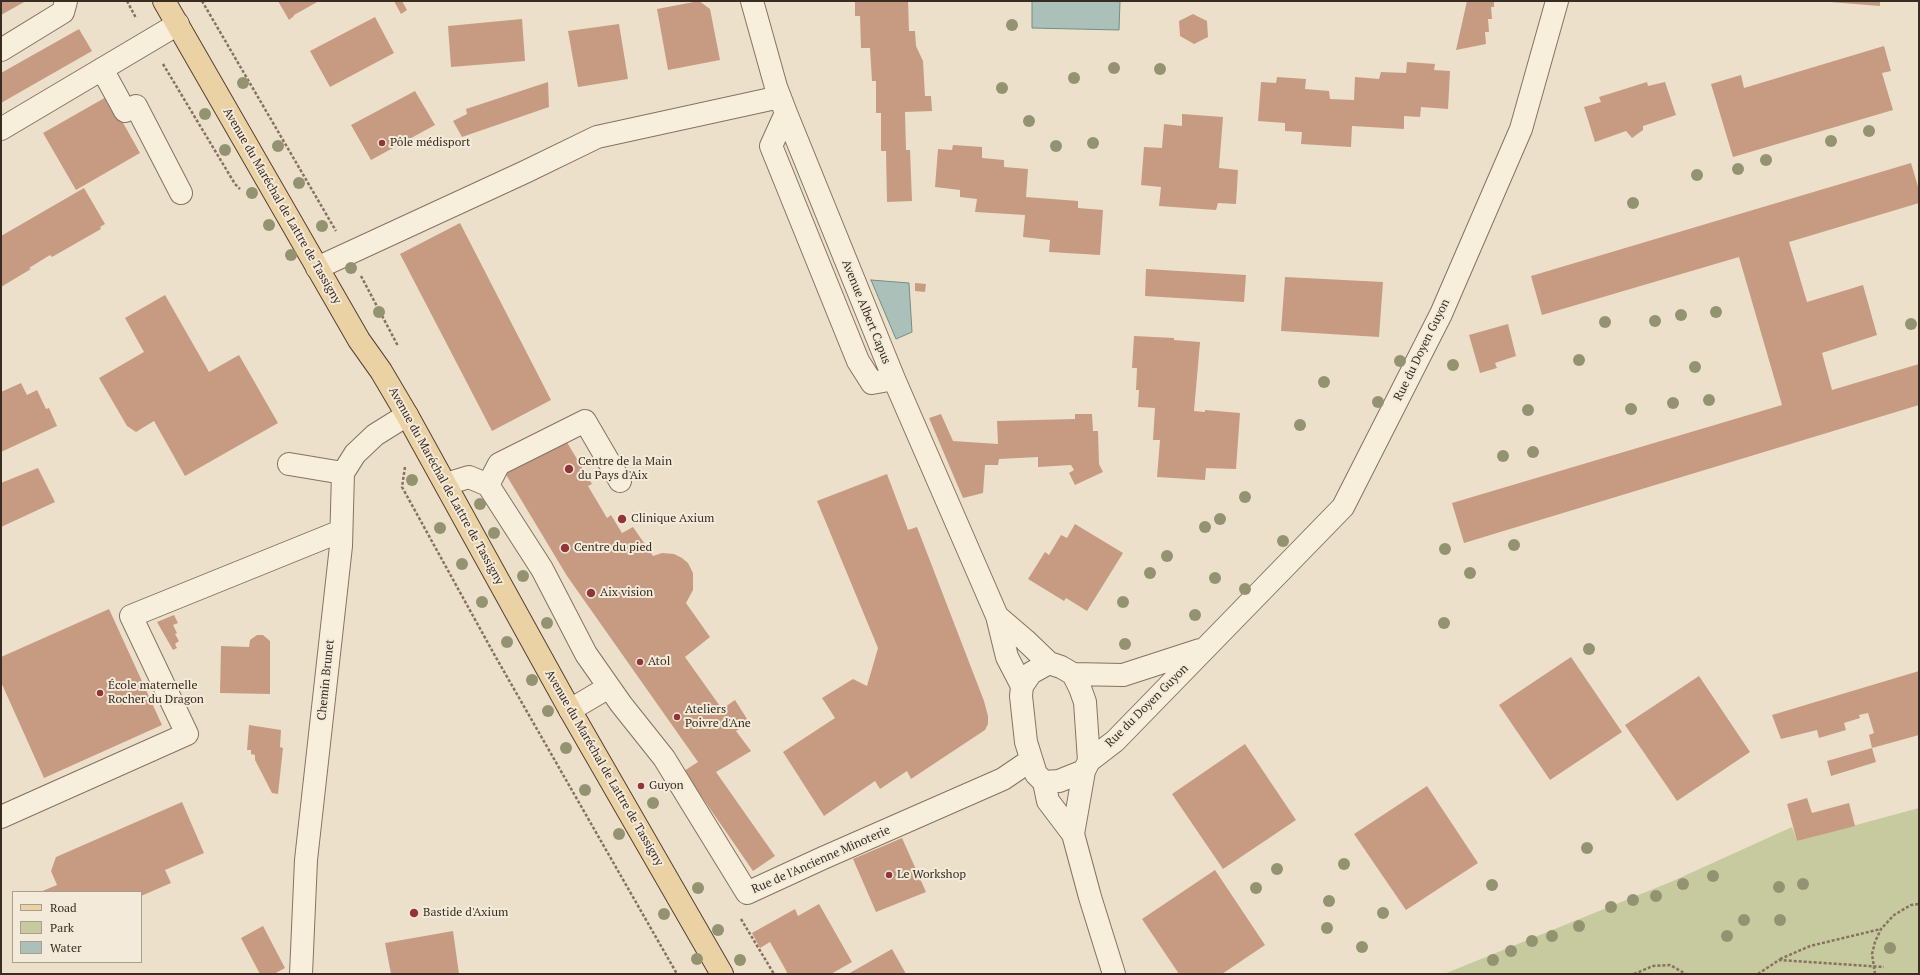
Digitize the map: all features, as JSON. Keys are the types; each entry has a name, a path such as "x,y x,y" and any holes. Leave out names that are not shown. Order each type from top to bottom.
{"main road":[{"name":"Avenue du Maréchal de Lattre de Tassigny","path":"164,1 359,340 381,371 422,441 570,710 722,974"}],"street":[{"path":"1,50 63,12 66,1"},
{"name":"Avenue Albert Capus","path":"752,1 783,105 894,379 997,616 1007,657 1022,686"},
{"name":"Rue du Doyen Guyon","path":"1044,782 1059,781 1087,766 1115,741 1343,507 1441,314 1521,129 1557,1"},
{"path":"1,130 178,24"},
{"path":"102,69 125,111 136,106 181,193"},
{"path":"317,268 525,172 597,136 783,105"},
{"name":"Chemin Brunet","path":"301,974 306,860 341,546 343,474 355,454 360,449 375,436 407,415"},
{"path":"488,485 500,464 585,421 620,481"},
{"path":"289,464 343,474"},
{"path":"446,484 469,476 488,485 542,569 586,654 609,687 570,710"},
{"path":"1,817 187,734 131,616 341,531"},
{"name":"Avenue Albert Capus","path":"997,616 1049,663"},
{"name":"Rue du Doyen Guyon","path":"1073,674 1123,674 1203,650"},
{"path":"1073,834 1087,766 1085,702 1073,674 1061,667 1049,663 1031,673 1022,686 1021,696 1026,742 1036,774 1044,782 1048,801 1073,834 1090,897 1114,974"},
{"name":"Rue de l'Ancienne Minoterie","path":"609,687 664,758 748,893 823,858 1003,779 1031,760"}],"path":[{"path":"127,1 235,184"},
{"path":"202,1 349,253 398,347 381,371"},
{"path":"422,441 405,467 402,487 494,654 677,974"},
{"path":"1875,974 1872,954 1875,942 1881,929 1894,915 1911,906 1919,904"},
{"path":"1758,974 1780,960 1810,946 1881,929"},
{"path":"1780,960 1884,967"},
{"path":"1634,974 1653,966 1670,965 1686,974"}],"green space":[{"path":"1919,808 1919,974 1444,974 1673,881 1792,827 1797,841"}],"water":[{"path":"1032,1 1120,1 1119,30 1032,28"},
{"path":"871,280 909,283 912,332 896,339"}],"building":[{"path":"1,1 26,1 1,15"},
{"path":"278,1 319,1 294,15 289,20"},
{"path":"394,1 402,1 407,10 401,14"},
{"path":"699,1 710,9 720,60 668,70 657,9"},
{"path":"855,1 908,1 909,31 915,31 916,46 923,61 925,96 931,96 932,111 905,112 906,150 910,150 912,201 887,202 886,151 881,151 881,113 876,113 876,81 872,81 870,48 861,48 860,16 855,16"},
{"path":"1467,1 1494,1 1494,7 1491,7 1492,19 1488,19 1489,32 1485,32 1486,44 1456,50"},
{"path":"1818,1 1880,1 1880,6"},
{"path":"1193,14 1207,21 1208,37 1194,44 1180,36 1179,21"},
{"path":"375,17 394,53 330,87 310,51"},
{"path":"522,19 525,61 451,67 448,26"},
{"path":"619,24 628,79 578,87 568,31"},
{"path":"79,29 92,51 1,103 1,73"},
{"path":"1884,46 1891,71 1882,73 1893,110 1733,157 1711,84 1741,75 1744,88"},
{"path":"1407,62 1435,64 1434,70 1450,71 1448,109 1421,107 1420,117 1404,116 1404,129 1352,126 1351,147 1301,144 1302,132 1285,131 1285,123 1258,121 1261,82 1276,83 1277,77 1306,79 1305,89 1329,91 1330,99 1354,100 1355,77 1379,79 1381,72 1406,73"},
{"path":"548,82 549,107 462,137 453,121 467,114 466,109"},
{"path":"1647,82 1648,86 1665,82 1676,115 1643,126 1643,130 1632,138 1626,131 1595,142 1584,107 1601,102 1599,97"},
{"name":"Pôle médisport","path":"415,91 435,125 371,160 351,125"},
{"path":"108,96 140,153 76,190 43,133"},
{"path":"1182,114 1223,117 1219,168 1238,170 1236,204 1218,203 1216,210 1159,206 1161,187 1141,185 1144,147 1162,148 1164,124 1182,126"},
{"path":"953,145 982,147 982,158 1004,160 1004,167 1028,169 1026,197 1078,201 1078,208 1103,210 1100,255 1049,252 1050,240 1023,237 1025,215 975,212 977,199 960,197 960,190 935,187 938,149 952,150"},
{"path":"1911,163 1919,190 1919,203 1789,242 1807,302 1863,285 1877,335 1822,353 1832,390 1919,364 1919,405 1464,543 1452,503 1782,405 1739,257 1542,315 1531,276"},
{"path":"84,188 105,224 100,227 101,229 52,257 50,255 29,268 31,269 1,287 1,236"},
{"path":"460,223 551,400 492,431 400,254"},
{"path":"1146,269 1246,275 1244,302 1145,296"},
{"path":"1285,277 1383,282 1379,337 1281,331"},
{"path":"915,283 926,284 925,292 915,291"},
{"path":"165,295 209,372 239,355 278,423 185,476 154,421 136,432 127,426 99,378 144,352 125,318"},
{"path":"1508,324 1516,356 1495,363 1497,368 1480,373 1469,335"},
{"path":"1134,336 1174,338 1174,340 1200,342 1194,411 1205,412 1205,410 1240,413 1236,469 1206,468 1205,480 1157,477 1160,440 1153,440 1155,408 1138,407 1139,390 1136,390 1137,368 1132,368"},
{"path":"21,383 27,395 37,390 46,409 49,408 57,426 1,452 1,392"},
{"path":"941,414 953,441 998,444 997,421 1075,419 1075,414 1092,414 1093,431 1098,431 1099,464 1103,472 1075,485 1069,473 1074,470 1071,465 1038,467 1038,457 999,459 998,465 985,465 983,493 963,498 929,418"},
{"path":"562,434 592,484 588,486 607,518 611,515 622,533 633,527 653,556 662,553 674,554 688,563 693,573 693,590 686,603 710,637 685,657 722,709 735,700 749,722 736,731 751,751 716,772 775,856 753,871 684,771 698,762 567,576 505,473"},
{"path":"38,468 55,502 1,527 1,483"},
{"path":"887,474 908,530 917,527 984,701 988,716 988,724 985,730 911,779 907,771 880,789 875,781 824,816 783,752 835,718 822,698 853,679 867,686 878,648 817,501"},
{"path":"1075,524 1123,553 1087,611 1066,598 1064,601 1028,579 1045,552 1049,555 1061,535 1067,538"},
{"path":"109,609 162,725 44,778 1,682 1,657"},
{"path":"174,615 178,623 173,625 177,633 175,634 179,641 175,644 177,648 173,650 157,622"},
{"path":"257,635 263,635 270,641 270,694 220,693 221,646 249,647 250,640"},
{"path":"1571,657 1622,732 1550,780 1499,705"},
{"path":"1919,671 1919,735 1872,748 1869,735 1874,733 1868,713 1859,715 1860,718 1844,723 1846,730 1819,738 1817,730 1781,739 1772,715"},
{"path":"1699,676 1750,752 1677,801 1625,725"},
{"path":"249,725 281,730 280,747 283,748 278,794 272,793 255,760 255,755 251,754 251,750 247,750"},
{"path":"1245,744 1296,820 1223,869 1172,794"},
{"path":"1872,748 1876,762 1831,776 1827,761"},
{"path":"1427,786 1478,863 1406,910 1354,834"},
{"path":"1807,798 1812,813 1849,803 1855,826 1797,841 1787,804"},
{"path":"182,802 204,853 165,870 171,883 142,896 142,891 42,891 57,885 51,871 56,857"},
{"name":"Le Workshop","path":"902,838 926,892 876,912 853,859"},
{"path":"1215,870 1265,945 1222,974 1179,974 1142,919"},
{"path":"819,904 852,962 831,974 788,974 770,942 760,948 752,933 795,909 798,916"},
{"path":"263,926 285,968 274,974 260,974 241,938"},
{"path":"453,931 459,974 391,974 385,943"},
{"path":"892,949 906,974 848,974"}],"place":[{"name":"Pôle médisport","path":"382,143"},
{"name":"Centre de la Main du Pays d'Aix","path":"569,469"},
{"name":"Clinique Axium","path":"622,519"},
{"name":"Centre du pied","path":"565,548"},
{"name":"Aix vision","path":"591,593"},
{"name":"Atol","path":"640,662"},
{"name":"École maternelle Rocher du Dragon","path":"100,693"},
{"name":"Ateliers Poivre d'Ane","path":"677,717"},
{"name":"Guyon","path":"641,786"},
{"name":"Le Workshop","path":"889,875"},
{"name":"Bastide d'Axium","path":"414,913"}]}
